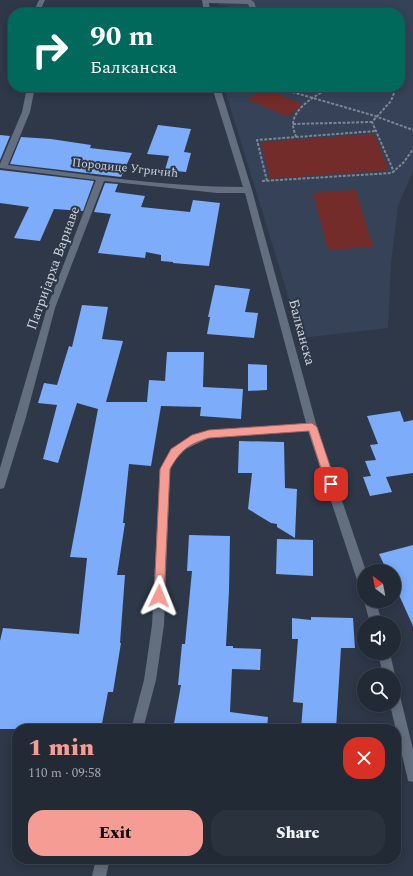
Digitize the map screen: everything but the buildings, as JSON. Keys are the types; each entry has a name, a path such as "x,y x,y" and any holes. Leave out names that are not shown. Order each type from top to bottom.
{"street":[{"path":"206,1 251,2 253,8"},
{"path":"2,167 26,112 30,92"},
{"name":"Балканска","path":"218,92 246,186 312,427 358,564"},
{"name":"Породице Угричић","path":"2,167 217,190 246,186"},
{"name":"Патријарха Варнаве","path":"0,484 21,417 51,308 101,178"},
{"path":"138,724 150,680 158,625 165,469 174,452 190,441 209,434 312,427"},
{"path":"398,712 401,724"},
{"path":"401,725 413,776"},
{"path":"99,876 102,864"}],"path":[{"path":"292,92 375,116 413,130"},
{"path":"296,137 293,124 296,116 312,98 323,92"},
{"path":"372,122 375,116 394,98 394,93"},
{"path":"293,124 372,122"},
{"path":"372,122 394,172"},
{"path":"267,181 257,140 376,131"},
{"path":"246,186 267,181 392,173 406,160 413,149"}],"shaded area":[{"path":"217,0 413,0 413,171 398,206 391,263 388,328 301,338 226,92 405,92 405,8 228,8 228,6 219,5"},
{"path":"258,92 273,92 302,104 288,117 248,100"},
{"path":"374,134 389,170 270,179 261,142"},
{"path":"356,190 373,247 328,250 313,193"}],"route":[{"path":"159,596 165,469 174,452 184,445 196,438 209,434 312,427 331,484"}]}
